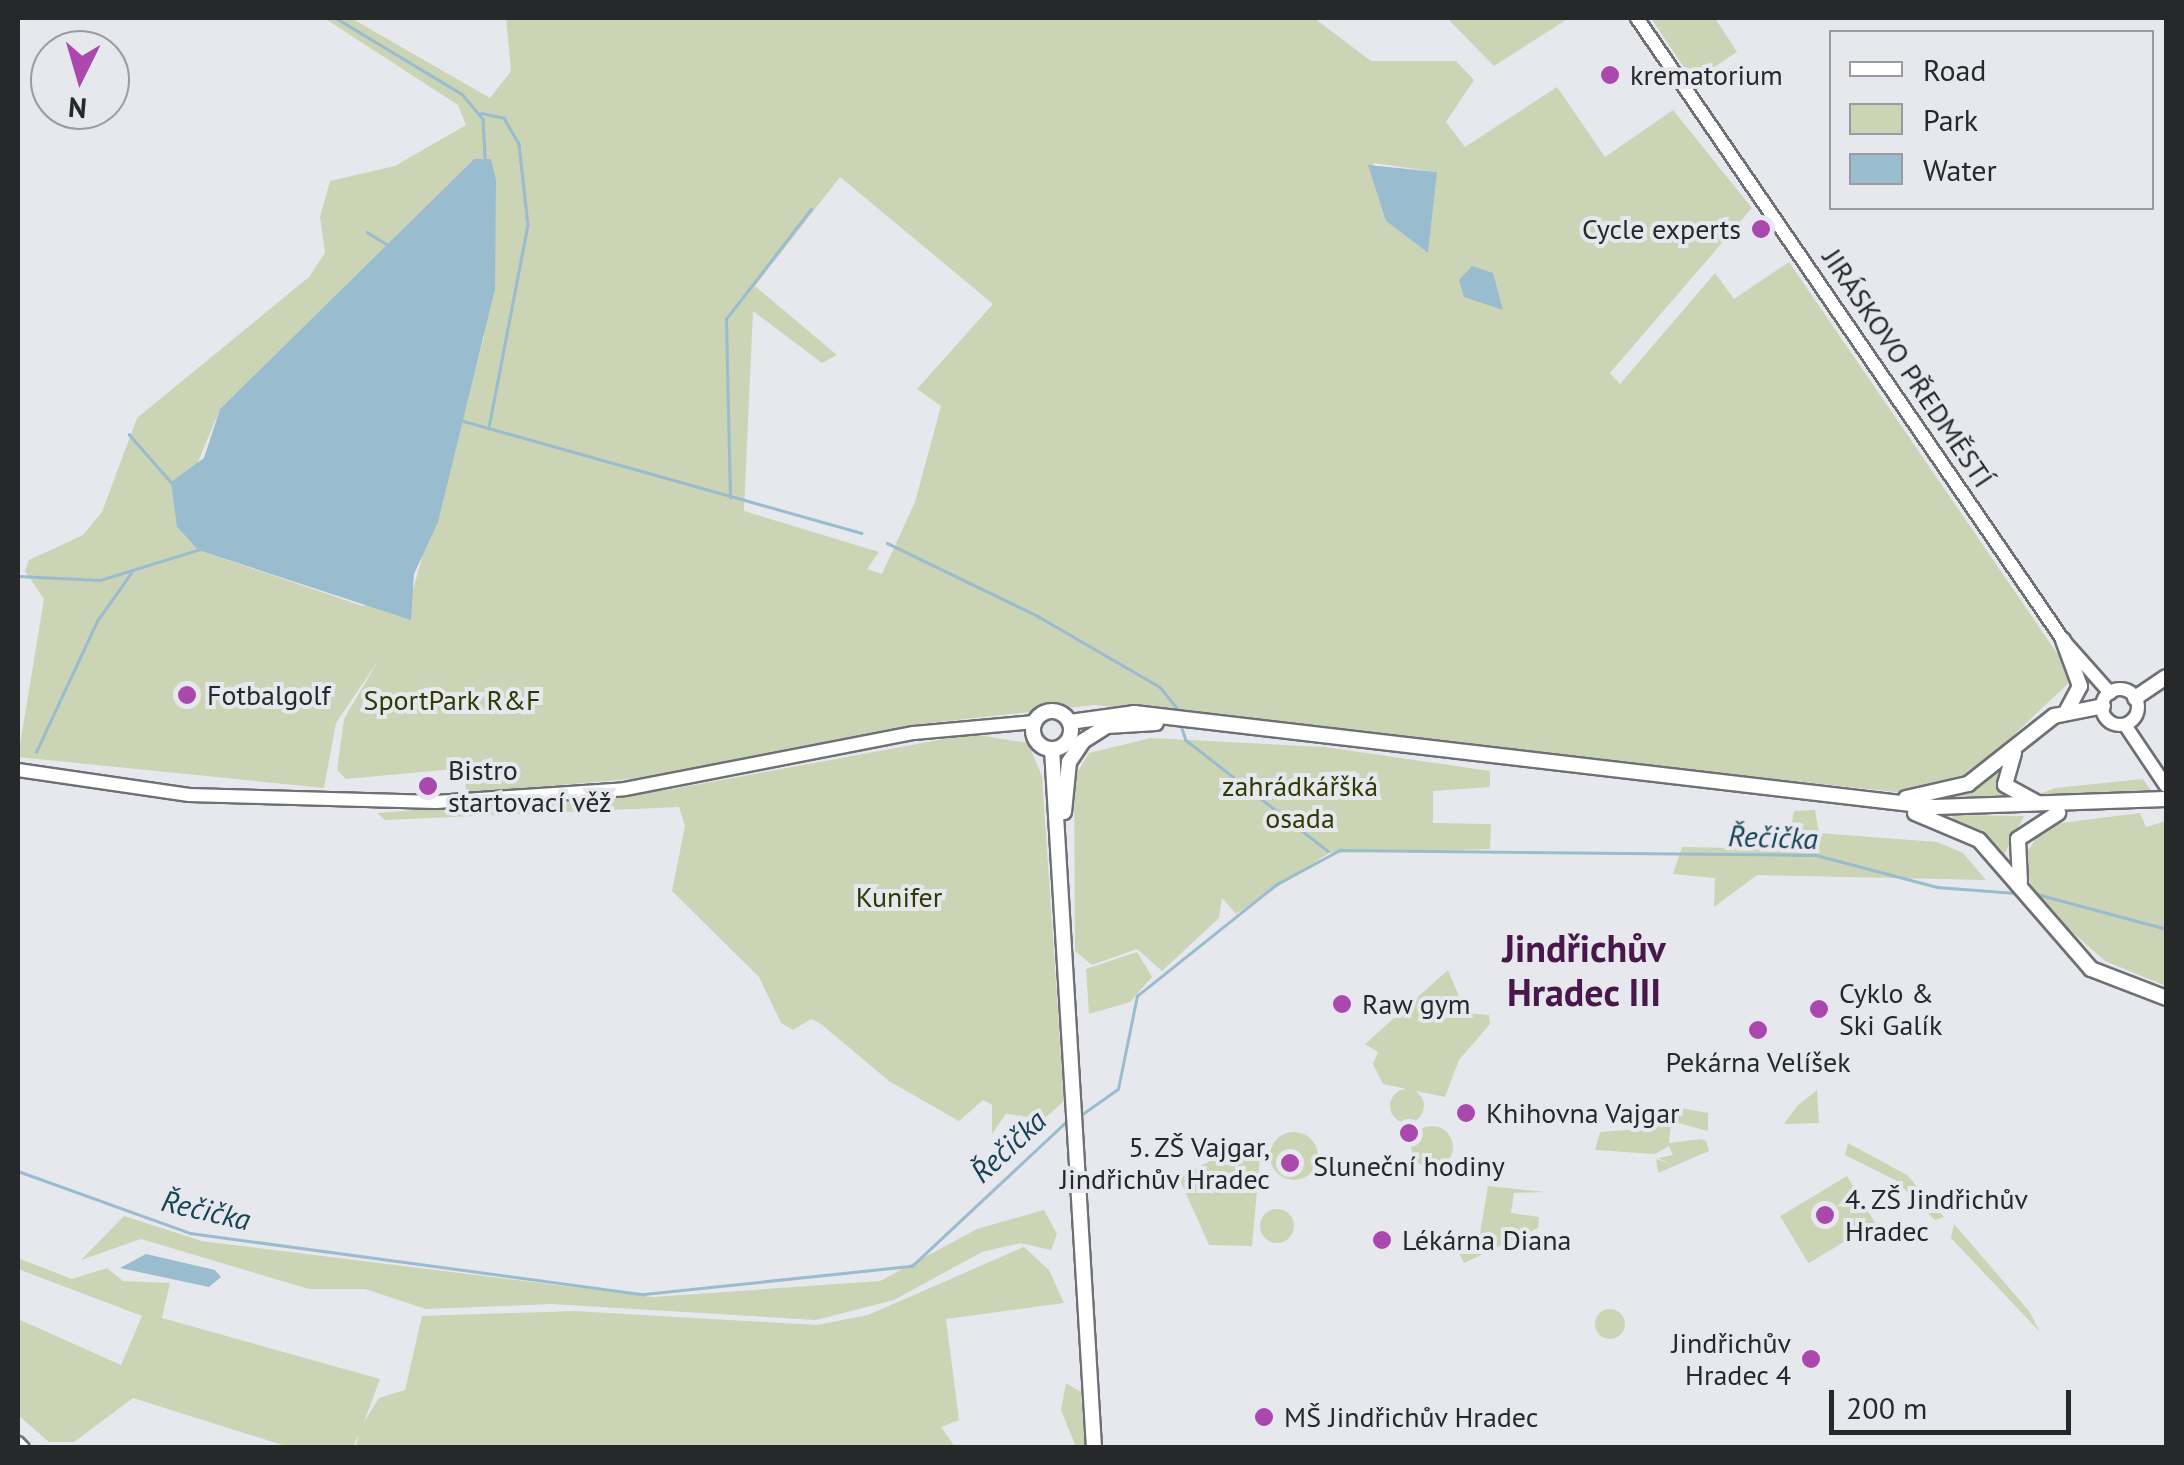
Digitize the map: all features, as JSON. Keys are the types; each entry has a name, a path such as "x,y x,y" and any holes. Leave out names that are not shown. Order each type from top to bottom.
{"main road":[{"name":"JIRÁSKOVO PŘEDMĚSTÍ","path":"1638,18 2106,700 2111,723 2125,725 2162,780"},
{"path":"1876,802 1958,788 2066,710 2080,686 2063,640"},
{"path":"2066,710 2135,698 2166,677"},
{"path":"2125,725 2137,714 2135,698"},
{"path":"18,770 189,795 436,802 626,789 914,733 1034,722 1052,710 1070,722 1175,718 1876,802 2080,807 2166,799"},
{"path":"1060,852 1077,747 1108,726 1175,718"},
{"path":"1034,722 1036,741 1052,750"},
{"path":"1052,750 1067,742 1070,722"},
{"path":"2016,748 2007,790 2057,807"},
{"path":"1052,750 1094,1448"},
{"path":"1876,802 1970,833 2022,888 2082,962 2166,998"},
{"path":"2022,888 2020,834 2080,807"}],"green space":[{"name":"SportPark R&F","path":"324,18 351,18 490,98 511,71 506,18 1314,18 1371,61 1456,61 1474,80 1446,122 1465,147 1557,87 1605,157 1673,110 1752,208 1610,373 1620,384 1715,273 1734,299 1789,262 2074,678 1970,776 1905,793 1095,705 920,724 666,776 466,793 465,768 346,779 337,770 344,719 378,661 336,723 324,788 18,757 44,599 25,571 29,560 83,535 102,512 137,418 309,277 325,253 320,217 330,181 395,166 466,125 458,105","holes":["474,159 484,337 412,593 363,606 198,550 177,527 181,503 220,409","1373,163 1436,172 1428,253 1386,221","840,177 993,304 917,389 941,406 915,502 882,574 867,569 879,552 744,511 753,311 822,363 837,355 755,286"]},
{"path":"1447,18 1569,18 1494,66"},
{"path":"1651,18 1715,18 1737,52 1693,81"},
{"name":"Kunifer","path":"972,734 1028,743 1042,776 1064,1101 1044,1119 1006,1114 992,1134 992,1105 983,1100 959,1121 889,1081 821,1024 811,1019 793,1030 781,1023 759,977 672,891 685,826 679,807 385,820 377,813 667,790"},
{"name":"zahrádkářšká osada","path":"1151,738 1325,747 1490,771 1490,787 1433,791 1433,823 1491,824 1490,849 1329,853 1236,914 1222,898 1219,918 1162,971 1137,949 1092,965 1075,951 1074,778 1089,753"},
{"path":"1997,773 2008,800 1944,801 1944,797"},
{"path":"2143,779 2154,795 2034,796 2055,788"},
{"path":"1815,810 1819,833 1937,842 1963,853 1986,880 1757,875 1714,907 1715,878 1673,874 1682,847 1787,849 1794,811"},
{"path":"2140,813 2146,827 2166,821 2166,986 2105,961 2061,922 2030,885 2025,855 2045,825"},
{"path":"1953,815 2024,816 2004,855 1952,818"},
{"path":"1137,952 1152,977 1130,1002 1089,1014 1086,969"},
{"path":"1448,970 1466,1013 1489,1015 1490,1024 1459,1060 1445,1097 1383,1084 1373,1064 1378,1052 1365,1044"},
{"path":"1407,1089 1419,1094 1424,1106 1419,1118 1407,1123 1395,1118 1390,1106 1395,1094"},
{"path":"1817,1090 1819,1123 1784,1124 1797,1106"},
{"path":"1681,1108 1708,1113 1708,1131 1671,1121 1669,1143 1702,1139 1709,1151 1658,1173 1656,1159 1671,1164 1658,1158 1673,1155 1669,1146 1655,1154 1595,1150 1600,1132 1641,1129"},
{"path":"1432,1126 1447,1132 1453,1147 1447,1162 1432,1168 1417,1162 1411,1147 1417,1132"},
{"path":"1294,1132 1311,1139 1318,1156 1311,1173 1294,1180 1277,1173 1270,1156 1277,1139"},
{"path":"1848,1143 1907,1175 1944,1217 1935,1220 1895,1180 1845,1155"},
{"path":"1226,1152 1260,1156 1252,1246 1209,1245 1179,1178"},
{"name":"4. ZŠ Jindřichův Hradec","path":"1847,1176 1875,1223 1808,1263 1780,1216"},
{"path":"1488,1186 1545,1192 1514,1193 1511,1213 1539,1217 1538,1228 1464,1263 1458,1251 1479,1240"},
{"path":"1277,1209 1289,1214 1294,1226 1289,1238 1277,1243 1265,1238 1260,1226 1265,1214"},
{"path":"1044,1210 1057,1234 1051,1250 1020,1243 982,1252 894,1300 816,1320 551,1304 426,1309 365,1289 309,1289 141,1239 81,1260 124,1216 202,1241 653,1297 880,1281 977,1229"},
{"path":"1954,1224 2029,1311 2040,1332 1951,1238"},
{"path":"1024,1247 1049,1270 1064,1303 946,1319 959,1420 941,1427 955,1447 356,1447 358,1436 353,1447 289,1447 133,1398 74,1442 49,1442 18,1415 18,1319 121,1365 142,1316 18,1269 18,1258 72,1279 107,1268 123,1281 170,1283 162,1318 380,1379 364,1422 379,1398 405,1390 422,1316 574,1311 817,1325 868,1315"},
{"path":"1610,1309 1621,1313 1625,1324 1621,1335 1610,1339 1599,1335 1595,1324 1599,1313"},
{"path":"1066,1383 1081,1392 1085,1447 1076,1447 1061,1410"}],"water":[{"path":"474,159 491,159 496,180 495,289 438,522 414,574 411,620 198,550 177,527 171,482 204,458 220,409"},
{"path":"1368,165 1437,172 1428,253 1386,221"},
{"path":"1472,266 1493,273 1503,310 1464,297 1459,280"},
{"path":"146,1254 215,1270 221,1277 209,1287 120,1268"}],"waterway":[{"path":"336,18 462,94 483,119 485,157"},
{"path":"481,113 504,118 519,144 528,225 489,428"},
{"path":"730,498 726,319 811,209"},
{"path":"367,232 391,247"},
{"path":"460,420 861,533"},
{"path":"129,434 171,482"},
{"path":"887,543 1036,615 1160,687 1180,712"},
{"path":"18,576 100,580 201,549"},
{"path":"36,752 97,621 131,573"},
{"path":"1181,725 1186,740 1328,851"},
{"name":"Řečička","path":"1081,1115 1118,1089 1137,996 1277,884 1340,850 1816,855 1937,887 2015,893"},
{"name":"Řečička","path":"2033,893 2166,929"},
{"name":"Řečička","path":"18,1171 190,1233 644,1294 912,1266 1069,1119"}],"place":[{"name":"krematorium","path":"1610,75"},
{"name":"Cycle experts","path":"1761,229"},
{"name":"Fotbalgolf","path":"187,695"},
{"name":"Bistro startovací věž","path":"428,786"},
{"name":"Raw gym","path":"1342,1004"},
{"name":"Cyklo & Ski Galík","path":"1819,1009"},
{"name":"Pekárna Velíšek","path":"1758,1030"},
{"name":"Khihovna Vajgar","path":"1466,1113"},
{"name":"Sluneční hodiny","path":"1409,1133"},
{"name":"5. ZŠ Vajgar, Jindřichův Hradec","path":"1290,1163"},
{"name":"4. ZŠ Jindřichův Hradec","path":"1825,1215"},
{"name":"Lékárna Diana","path":"1382,1240"},
{"name":"Jindřichův Hradec 4","path":"1811,1359"},
{"name":"MŠ Jindřichův Hradec","path":"1264,1417"}],"district":[{"name":"Jindřichův Hradec III","path":"1584,970"}]}
